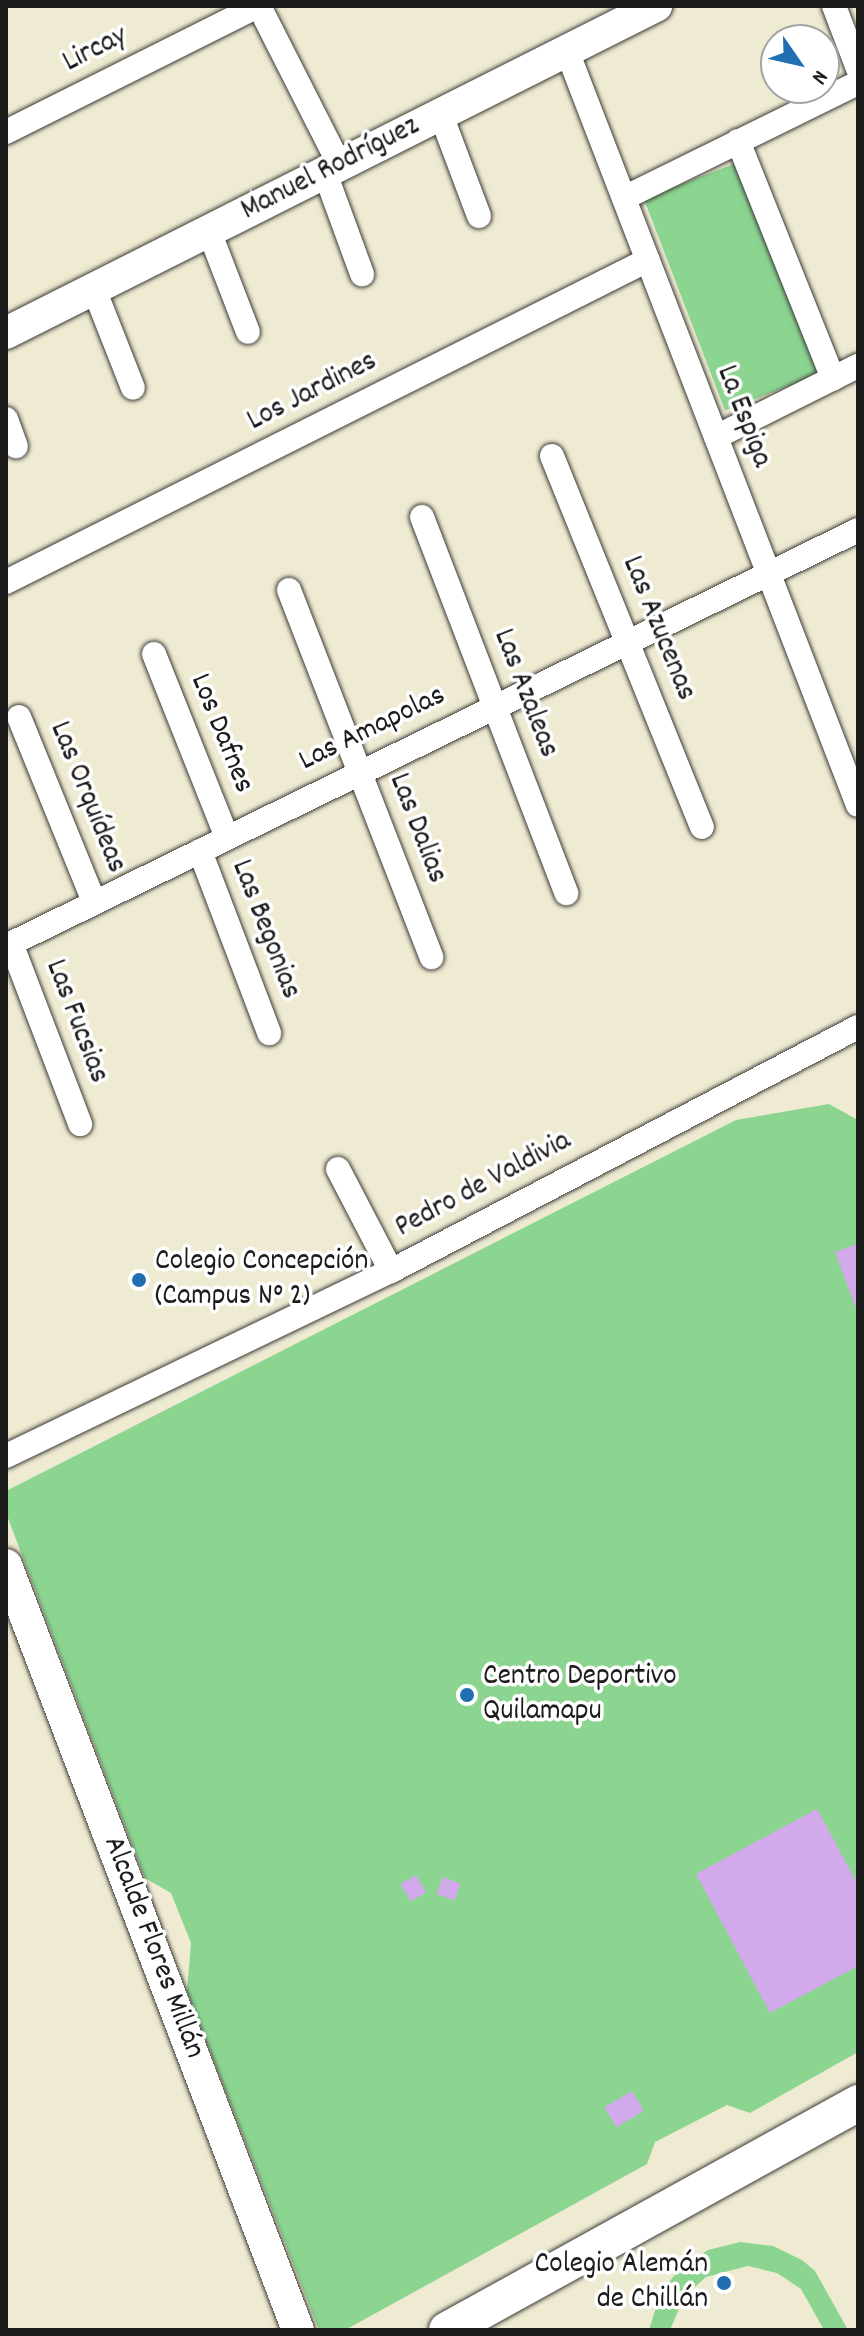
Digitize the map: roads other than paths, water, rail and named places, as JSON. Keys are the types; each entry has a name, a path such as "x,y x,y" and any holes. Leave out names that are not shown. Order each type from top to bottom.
{"main road":[{"path":"447,2330 858,2103"}],"street":[{"name":"Lircay","path":"6,132 259,6"},
{"path":"259,6 332,169 362,274"},
{"name":"Manuel Rodríguez","path":"6,333 656,6"},
{"path":"834,6 858,69"},
{"name":"La Espiga","path":"567,51 858,805"},
{"path":"624,198 858,83"},
{"path":"441,115 479,216"},
{"path":"738,141 833,379"},
{"path":"209,231 248,332"},
{"name":"Los Jardines","path":"6,582 648,260"},
{"path":"94,289 133,388"},
{"path":"716,437 858,366"},
{"path":"6,419 16,446"},
{"name":"Las Azucenas","path":"552,456 702,827"},
{"name":"Las Azaleas","path":"422,517 566,893"},
{"name":"Las Amapolas","path":"8,944 858,530"},
{"name":"Las Dalias","path":"289,590 431,957"},
{"name":"Los Dafnes","path":"154,654 227,837"},
{"name":"Las Orquídeas","path":"19,717 94,902"},
{"name":"Las Begonias","path":"200,851 269,1033"},
{"name":"Las Fucsias","path":"8,944 80,1124"},
{"name":"Pedro de Valdivia","path":"6,1456 391,1271 858,1027"},
{"path":"338,1169 391,1271"},
{"name":"Alcalde Flores Millán","path":"6,1565 298,2330"}],"place":[{"name":"Colegio Concepción (Campus N° 2)","path":"139,1280"},
{"name":"Centro Deportivo Quilamapu","path":"467,1695"},
{"name":"Colegio Alemán de Chillán","path":"724,2283"}]}
